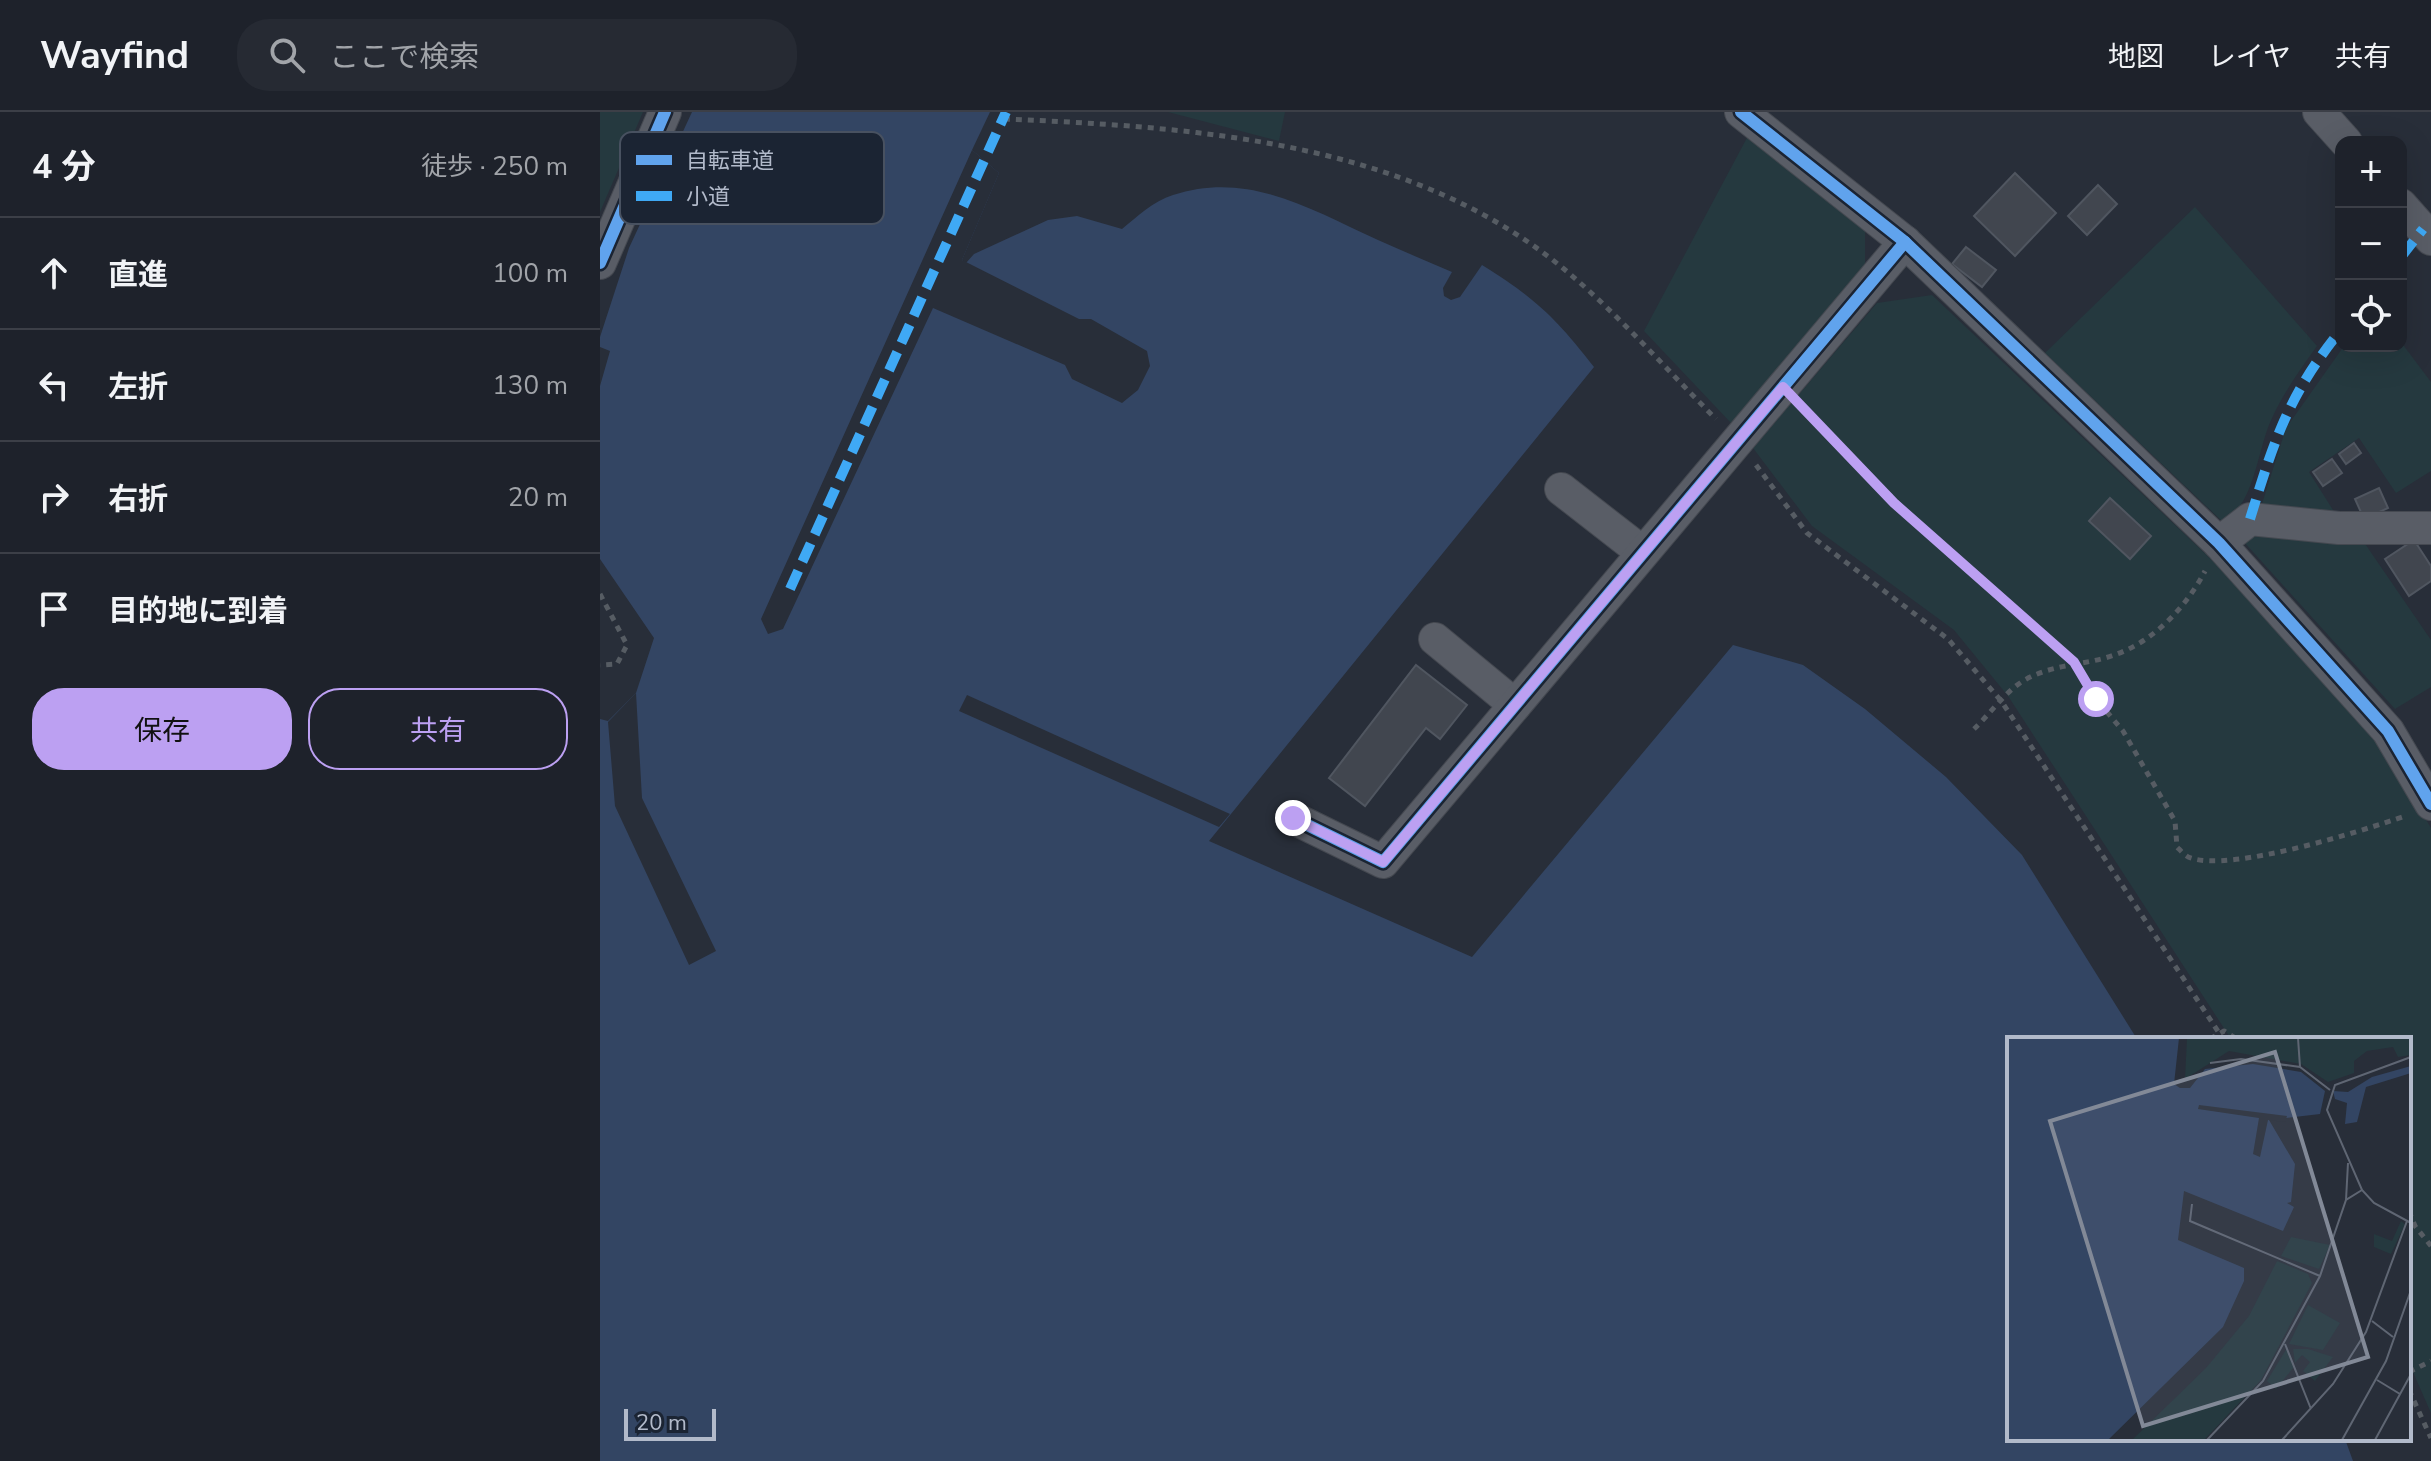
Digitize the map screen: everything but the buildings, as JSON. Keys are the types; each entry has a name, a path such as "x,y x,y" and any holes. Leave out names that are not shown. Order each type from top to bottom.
{"street":[{"path":"656,132 665,112"},
{"path":"1741,112 1905,242 2219,543 2388,731 2424,808"},
{"path":"2319,112 2341,136"},
{"path":"2404,208 2431,239"},
{"path":"600,263 620,217"},
{"path":"1293,818 1383,862 1905,242"},
{"path":"1561,489 1642,552"},
{"path":"2219,543 2250,519 2339,528 2431,528"},
{"path":"1435,639 1515,705"}],"path":[{"path":"1783,387 1894,503 2074,662 2096,699 2123,731 2175,821 2177,847 2189,858 2218,862 2335,840 2424,808"},
{"path":"1974,729 2021,682 2074,662 2117,654 2162,627 2195,591 2219,543"},
{"path":"600,594 627,645 617,664 600,665"},
{"path":"2214,1037 2224,1031 2234,1037"},
{"path":"2411,1216 2431,1246"},
{"path":"2411,1371 2431,1361"},
{"path":"2411,1394 2431,1438"}],"shaded area":[{"path":"600,112 643,112 634,132 620,132 620,165 600,212"},
{"path":"1168,112 1285,112 1279,141"},
{"path":"1749,134 1821,188 1865,231 1865,265 1731,423 1644,331"},
{"path":"2195,207 2317,346 2279,404 2248,491 2234,514 2224,523 2045,353"},
{"path":"1932,295 2213,561 2376,737 2431,828 2431,1413 2411,1368 2411,1037 2230,1037 2008,696 1954,630 1812,526 1753,448 1877,303"},
{"path":"2407,350 2431,382 2431,471 2396,493 2359,438 2309,472 2340,521 2260,510 2286,428 2340,352"},
{"path":"2265,531 2359,535 2431,640 2431,687 2395,709 2244,542"}],"water":[{"path":"692,112 990,112 972,150 999,173 962,260 966,263 974,254 1048,220 1077,216 1122,229 1159,201 1173,195 1228,187 1254,190 1304,206 1452,272 1443,288 1444,296 1451,300 1460,297 1482,265 1530,299 1555,321 1594,367 1209,841 1472,957 1733,645 1803,665 1865,709 1946,777 2022,855 2136,1037 2007,1037 2007,1441 2346,1441 2353,1461 600,1461 600,719 608,721 636,693 654,638 600,559 600,386 610,351 600,347 600,337 629,248 640,224 884,224 884,132 683,132"}],"pier":[{"path":"972,150 999,173 962,260 1079,319 1091,319 1147,351 1150,366 1138,390 1122,403 1072,379 1065,365 933,308 783,629 768,634 761,619"},
{"path":"636,693 642,798 716,951 689,965 615,806 608,722"},
{"path":"967,695 1230,814 1219,827 959,711"}],"marked path":[{"path":"790,589 1006,112"},
{"path":"2407,249 2423,229"},
{"path":"2250,519 2267,466 2295,398 2335,338"}],"cycle path":[{"path":"656,132 665,112"},
{"path":"1741,112 1905,242 2219,543 2388,731 2431,804"},
{"path":"600,263 620,217"},
{"path":"1293,818 1383,862 1905,242"}],"route":[{"path":"1293,818 1383,862 1783,387 1821,423 1894,503 2074,662 2096,699"}]}
